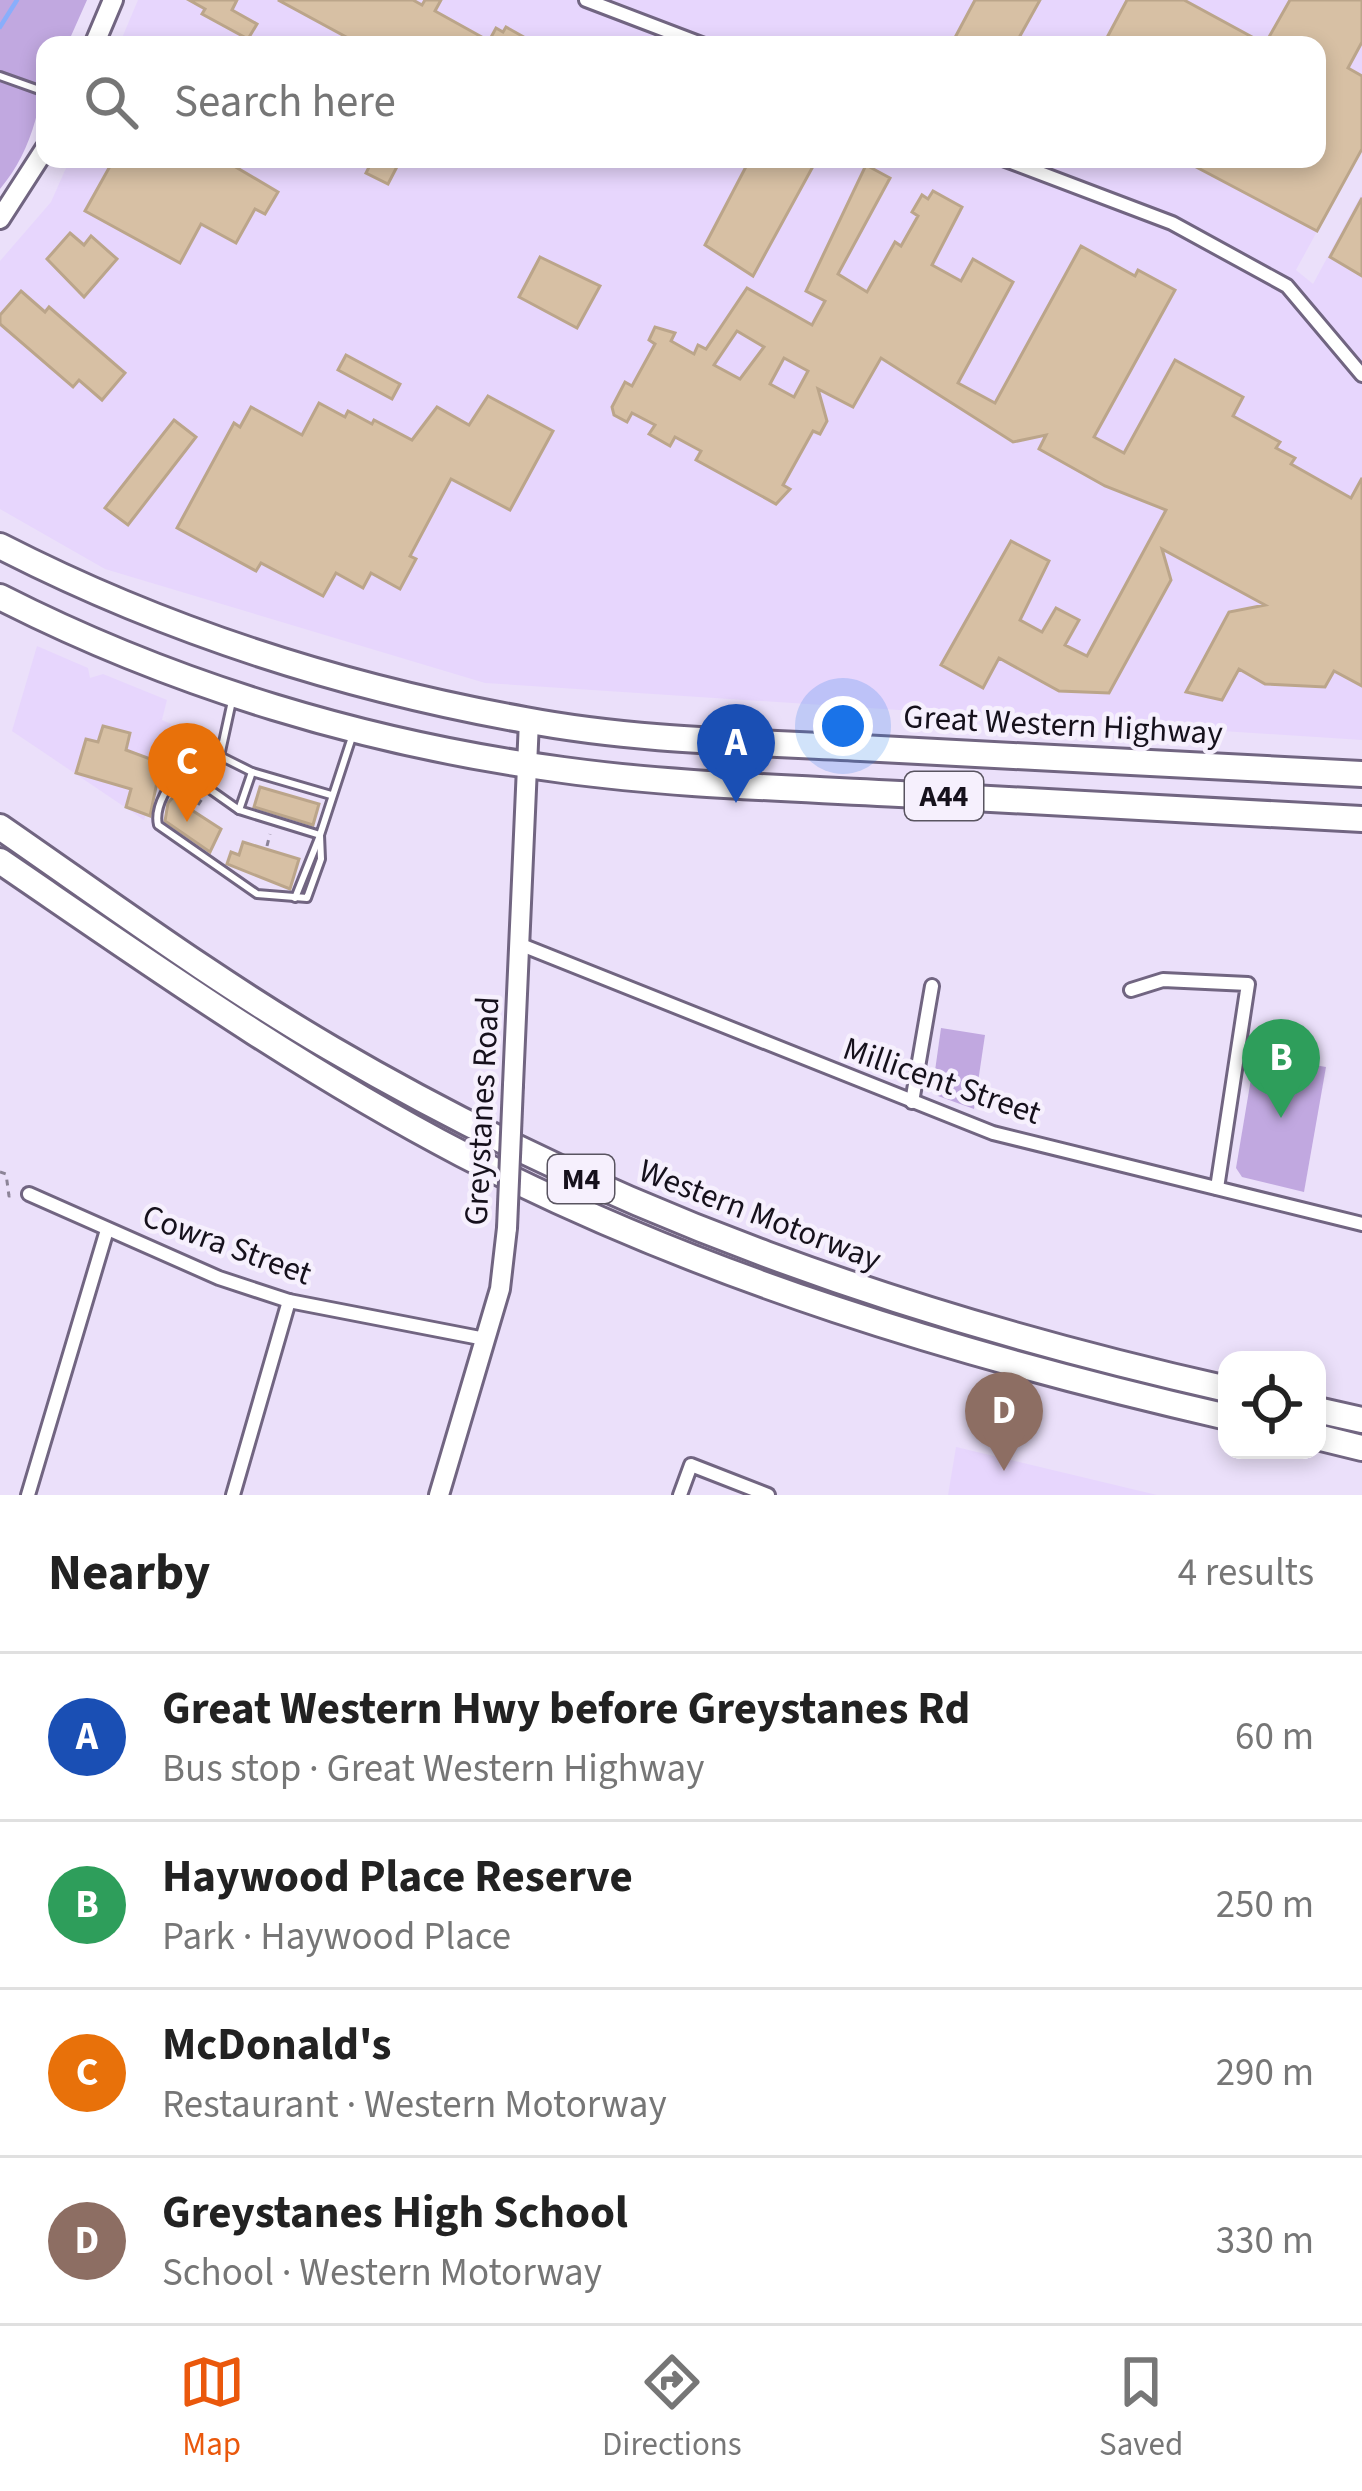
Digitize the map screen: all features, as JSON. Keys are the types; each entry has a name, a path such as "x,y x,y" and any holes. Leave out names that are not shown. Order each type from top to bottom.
{"highway":[{"name":"Great Western Highway","path":"0,547 100,596 227,646 352,684 529,721 677,738 1362,774"},
{"name":"A44","path":"0,597 148,666 233,694 356,728 527,764 709,783 1362,819"},
{"name":"Western Motorway","path":"0,827 330,1048 487,1134 618,1196 747,1250 895,1303 1043,1346 1218,1387"},
{"name":"Western Motorway","path":"0,861 296,1060 463,1155 596,1218 865,1321 1047,1375 1218,1415"},
{"path":"1326,1412 1362,1420"},
{"path":"1326,1439 1362,1448"}],"main road":[{"path":"98,36 113,0"},
{"path":"0,219 36,162"},
{"name":"Greystanes Road","path":"439,1495 504,1268 529,721"}],"street":[{"path":"586,0 680,36"},
{"path":"1027,168 1172,223 1288,286 1362,375"},
{"name":"Millicent Street","path":"519,944 993,1132 1362,1224"},
{"path":"1131,990 1163,980 1248,984 1216,1189"},
{"path":"912,1102 932,986"},
{"name":"Cowra Street","path":"28,1194 106,1230 289,1301 485,1339"},
{"path":"28,1495 106,1230"},
{"path":"233,1495 289,1301"},
{"path":"680,1495 692,1465 767,1495"}],"lane":[{"path":"0,76 36,89"},
{"path":"198,781 220,756 233,694"},
{"path":"320,835 239,810 185,773 176,777 158,809 158,824 257,894 292,899 310,896 321,860 320,835 356,728"},
{"path":"220,756 252,772 331,795"},
{"path":"239,810 252,772"}],"path":[{"path":"267,846 273,821"},
{"path":"0,1172 7,1174 9,1196 28,1194"}],"shaded area":[{"path":"0,0 87,0 71,36 36,36 35,121 21,157 0,189"},
{"path":"138,0 1362,0 1362,149 1296,270 1313,284 1362,193 1362,740 485,683 105,569 0,509 0,261 51,202 66,168 1326,168 1326,36 123,36"},
{"path":"37,646 88,668 90,678 103,674 167,700 162,720 171,724 144,820 12,731"},
{"path":"941,1028 985,1035 974,1109 938,1096 933,1085"},
{"path":"1255,1055 1326,1067 1304,1192 1242,1177 1236,1168"},
{"path":"956,1447 1157,1495 948,1495"}],"building":[{"path":"189,0 237,0 232,10 257,24 250,36 242,36 202,14 205,9"},
{"path":"278,0 413,0 422,5 425,0 441,0 435,11 480,36 344,36"},
{"path":"975,0 1040,0 1020,36 956,36"},
{"path":"1127,0 1184,0 1250,36 1108,36"},
{"path":"1290,0 1362,0 1362,42 1348,68 1362,76 1362,149 1317,231 1198,168 1326,168 1326,36 1270,36"},
{"path":"506,27 522,36 492,36 496,28 503,32"},
{"path":"109,168 237,168 278,192 265,214 255,209 236,243 201,224 180,263 85,211"},
{"path":"368,168 396,168 388,184 366,173"},
{"path":"745,168 812,168 753,276 705,245"},
{"path":"865,168 890,178 838,274 867,292 895,242 901,246 918,216 912,212 922,195 928,199 933,191 962,207 932,265 961,281 973,259 1013,282 958,383 995,403 1081,246 1135,276 1138,270 1175,290 1094,437 1124,453 1175,360 1243,397 1233,416 1280,442 1276,448 1295,458 1291,464 1351,498 1362,478 1362,686 1334,671 1325,687 1265,684 1239,669 1222,700 1186,692 1229,612 1265,605 1162,549 1171,580 1109,693 1059,691 999,658 983,688 941,665 1011,541 1049,561 1020,620 1042,632 1056,608 1079,620 1065,645 1087,656 1166,510 1105,486 1039,449 1046,435 1013,442 881,358 853,407 818,389 827,421 820,434 813,431 783,485 790,489 776,504 696,460 701,451 675,437 670,446 649,434 655,425 632,413 627,422 614,415 612,407 625,382 632,386 655,344 649,340 655,327 675,333 671,341 694,354 698,345 706,349 747,288 812,325 825,301 806,291","holes":["737,331 764,347 740,379 714,365","784,358 808,371 794,397 770,384"]},
{"path":"1362,198 1362,276 1330,257"},
{"path":"70,233 84,245 91,236 117,259 84,297 47,259"},
{"path":"540,257 600,286 577,328 519,297"},
{"path":"21,291 45,312 49,307 125,373 102,400 79,380 73,387 0,324 0,315"},
{"path":"346,355 400,384 392,399 338,370"},
{"path":"488,396 553,431 510,510 451,479 410,556 416,559 400,589 371,573 363,588 336,573 323,596 261,563 256,571 177,528 234,423 240,427 251,407 302,435 319,403 345,417 348,411 372,424 374,420 412,440 437,407 469,425"},
{"path":"174,420 196,437 128,525 105,508"},
{"path":"103,726 130,733 126,750 161,763 150,816 126,807 131,789 76,773 86,739 98,742"},
{"path":"182,787 194,796 187,807 221,829 210,852 165,821 168,803"},
{"path":"260,787 319,804 313,825 254,807"},
{"path":"243,842 299,859 290,889 227,864 231,852 239,855"}],"waterway":[{"path":"0,27 17,0"}],"place":[{"name":"Great Western Hwy before Greystanes Rd","path":"736,803"},
{"name":"McDonald's","path":"187,822"},
{"name":"Haywood Place Reserve","path":"1281,1118"},
{"name":"Greystanes High School","path":"1004,1471"}]}
